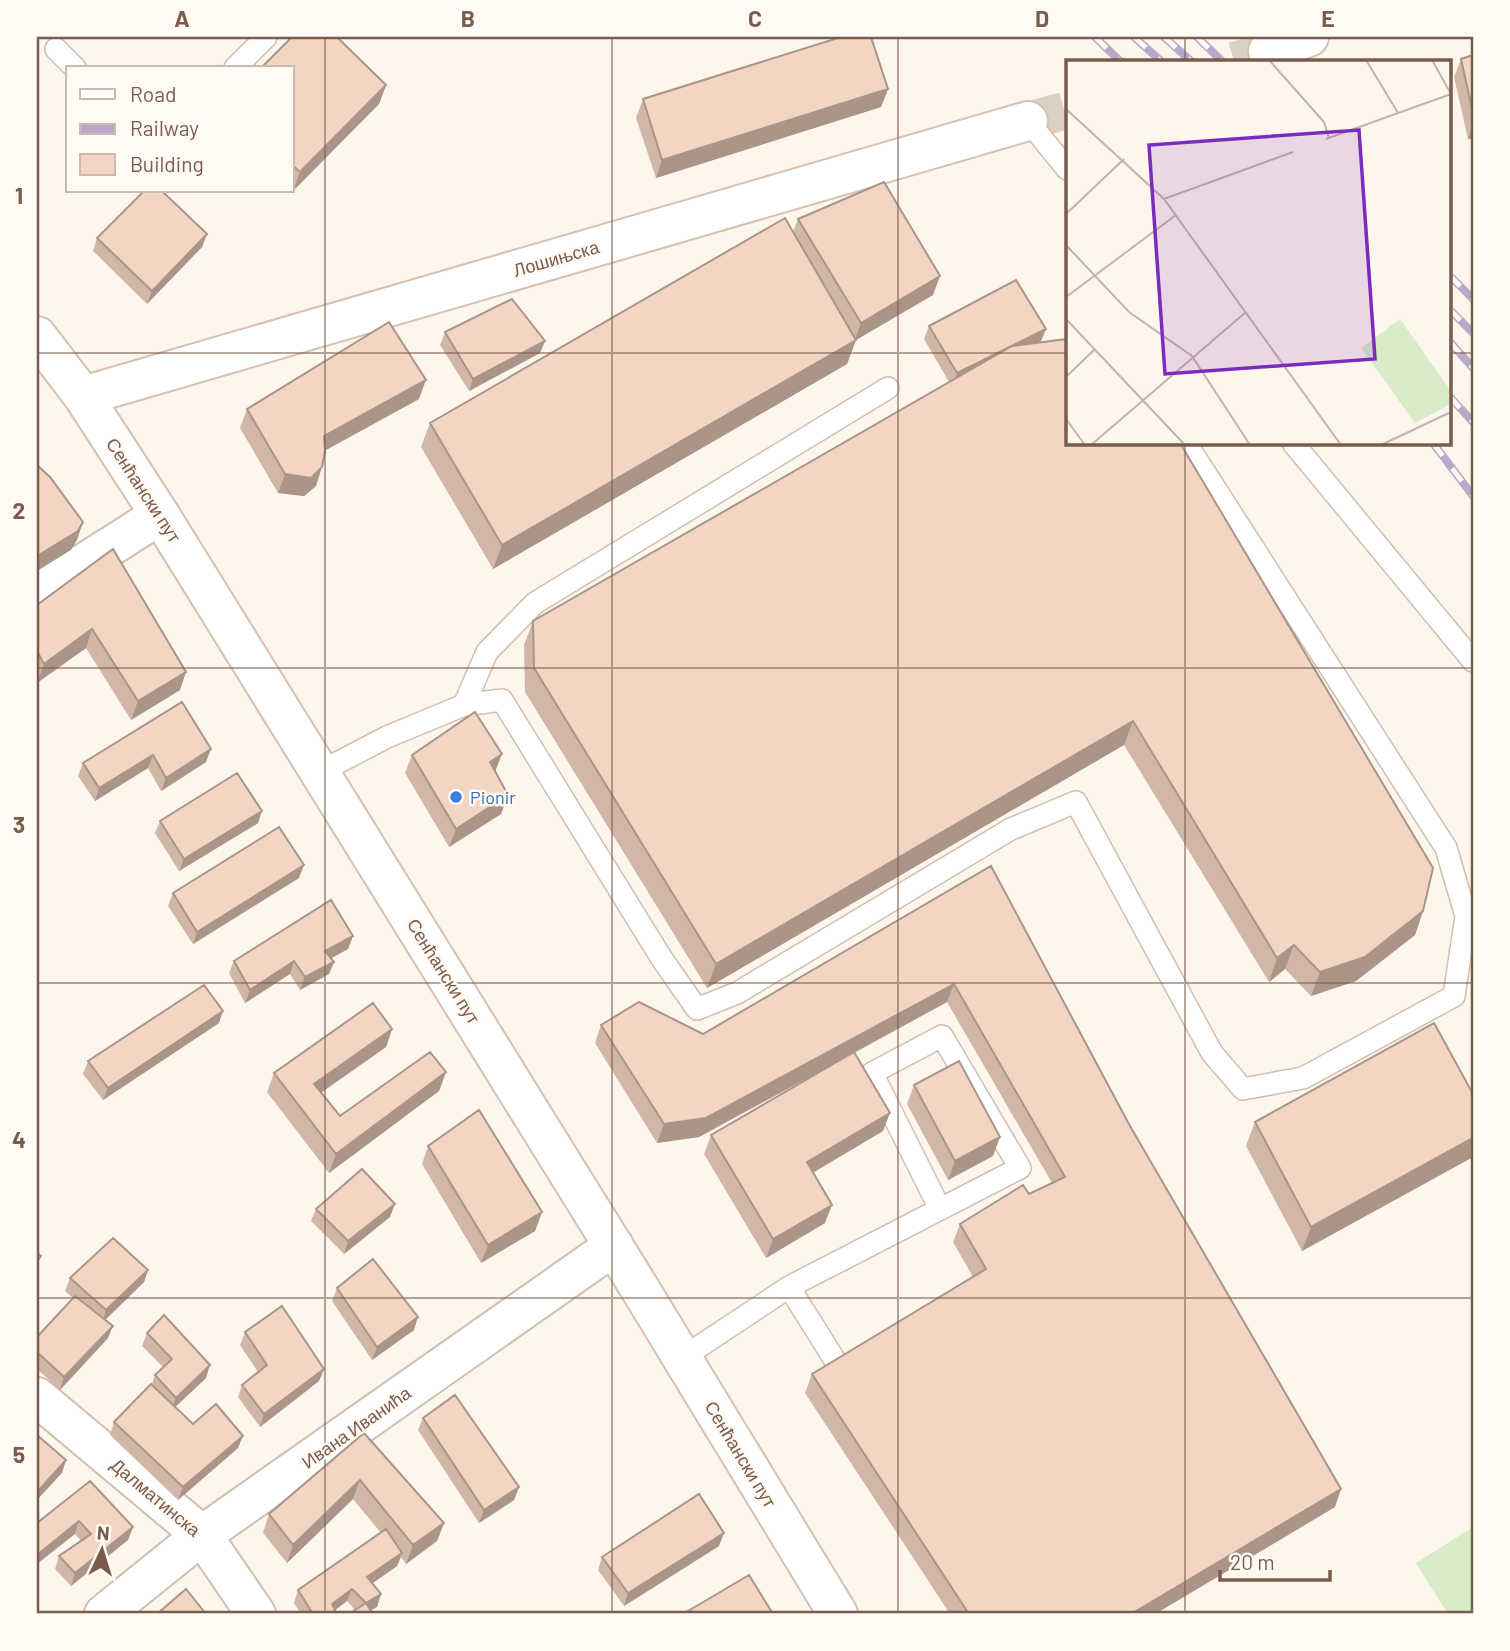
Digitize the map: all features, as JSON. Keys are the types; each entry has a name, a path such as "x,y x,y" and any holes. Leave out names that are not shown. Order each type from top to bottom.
{"street":[{"name":"Лошињска","path":"83,396 1028,121"},
{"name":"Сенћански пут","path":"37,336 83,396 160,514 614,1245 838,1614"},
{"path":"37,593 160,514"},
{"name":"Ивана Иванића","path":"104,1614 202,1535 614,1245"},
{"name":"Далматинска","path":"37,1397 202,1535 256,1614"}],"lane":[{"path":"237,66 266,37"},
{"path":"56,49 73,66"},
{"path":"1028,121 1066,168"},
{"path":"464,705 487,652 536,603 888,388"},
{"path":"320,772 387,737 464,705 502,700 662,959 697,1009 737,993 1010,828 1076,802 1212,1053 1244,1089 1303,1077 1454,996 1466,916 1446,848 1187,444"},
{"path":"1294,444 1473,661"},
{"path":"682,1357 789,1287 1020,1168 942,1036 872,1073 940,1209"},
{"path":"789,1287 836,1362"}],"green space":[{"path":"1473,1527 1473,1614 1448,1614 1416,1563"}],"building":[{"path":"292,37 337,37 386,85 300,172 294,167 294,66 263,66"},
{"path":"841,37 871,37 888,89 662,160 643,99"},
{"path":"1473,55 1473,113 1461,59"},
{"path":"884,182 940,276 861,323 798,219"},
{"path":"143,192 163,192 207,234 152,291 97,238"},
{"path":"785,218 856,340 502,545 430,423"},
{"path":"1016,280 1046,329 957,373 929,326"},
{"path":"512,299 545,341 473,379 445,332"},
{"path":"389,322 426,380 324,436 322,467 311,478 285,474 247,409"},
{"path":"1066,339 1066,444 1181,444 1433,868 1423,911 1365,957 1320,972 1294,945 1277,958 1133,721 716,964 534,668 533,621 1012,346"},
{"path":"37,465 50,477 83,522 78,531 37,556"},
{"path":"113,549 186,672 138,701 92,629 44,664 37,651 37,605"},
{"path":"182,702 211,749 166,778 153,755 99,788 83,763"},
{"name":"Pionir","path":"475,712 502,754 490,762 508,795 456,829 412,755"},
{"path":"237,773 262,811 184,859 160,821"},
{"path":"279,827 304,865 197,932 173,893"},
{"path":"991,866 1130,1126 1341,1489 1131,1614 969,1614 812,1374 986,1269 960,1224 1023,1185 1029,1194 1065,1177 954,984 706,1118 664,1124 601,1025 639,1002 703,1034"},
{"path":"331,900 353,936 325,951 334,962 305,977 294,961 250,990 234,961"},
{"path":"204,985 223,1011 108,1088 88,1061"},
{"path":"373,1003 392,1029 314,1084 340,1116 430,1052 446,1072 336,1154 274,1073"},
{"path":"1434,1023 1473,1094 1473,1138 1311,1227 1255,1122"},
{"path":"854,1052 890,1113 807,1162 832,1205 773,1239 711,1135"},
{"path":"959,1061 1000,1137 955,1161 914,1085"},
{"path":"479,1110 542,1212 488,1245 428,1146"},
{"path":"362,1169 395,1204 348,1241 316,1209"},
{"path":"113,1238 148,1270 106,1310 70,1278"},
{"path":"373,1259 418,1317 377,1347 337,1288"},
{"path":"75,1296 113,1326 64,1377 37,1352 37,1337"},
{"path":"282,1306 324,1369 264,1414 242,1385 267,1365 245,1332"},
{"path":"164,1315 210,1365 176,1398 155,1375 172,1359 147,1333"},
{"path":"151,1384 193,1424 216,1404 243,1436 183,1487 114,1422"},
{"path":"455,1395 519,1487 484,1510 423,1418"},
{"path":"364,1433 444,1523 413,1545 360,1480 293,1545 269,1514"},
{"path":"37,1435 66,1460 37,1492"},
{"path":"90,1481 133,1527 75,1573 59,1556 91,1534 79,1521 37,1555 37,1523"},
{"path":"699,1494 724,1533 628,1593 602,1557"},
{"path":"386,1529 402,1553 367,1577 381,1594 366,1603 352,1589 332,1604 337,1614 313,1614 298,1590"},
{"path":"749,1575 773,1614 692,1614 688,1611"},
{"path":"186,1589 206,1614 157,1614"},
{"path":"366,1603 373,1614 349,1614"}],"tunnel":[{"path":"1237,60 1268,51"},
{"path":"1028,121 1066,110"}],"railway":[{"path":"1095,37 1119,60"},
{"path":"1134,37 1160,60"},
{"path":"1164,37 1190,60"},
{"path":"1197,37 1221,60"},
{"path":"1450,276 1473,299"},
{"path":"1450,310 1473,333"},
{"path":"1450,342 1473,368"},
{"path":"1450,397 1473,422"},
{"path":"1434,444 1473,496"}],"place":[{"name":"Pionir","path":"456,797"}]}
